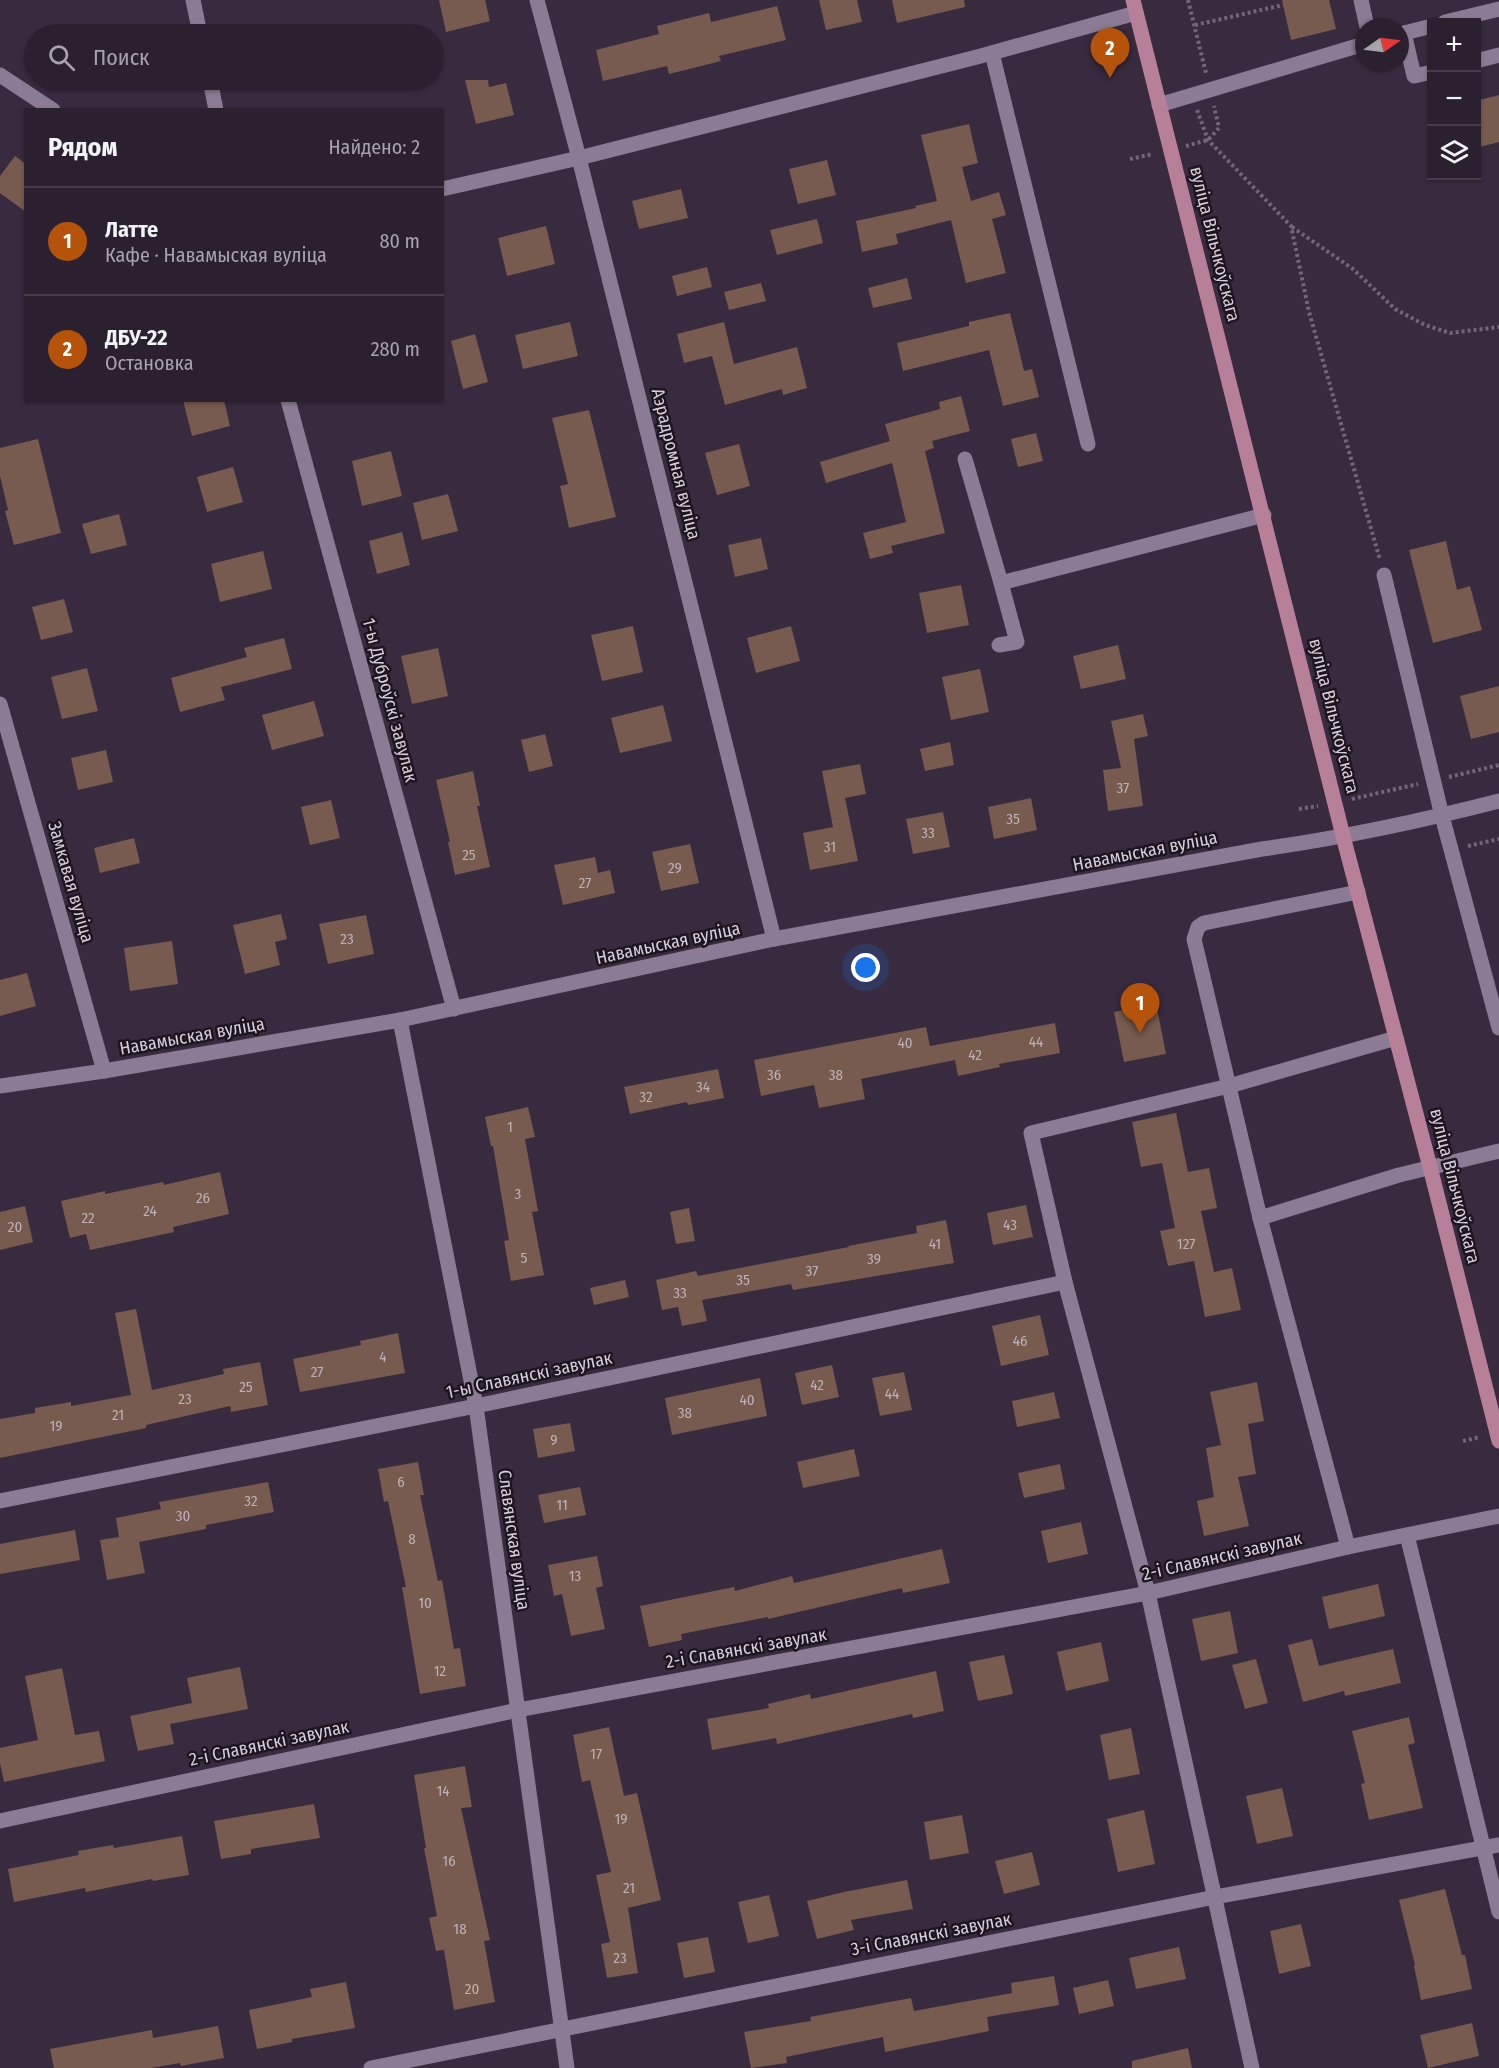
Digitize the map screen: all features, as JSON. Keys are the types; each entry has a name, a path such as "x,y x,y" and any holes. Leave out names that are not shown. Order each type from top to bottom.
{"main road":[{"name":"вуліца Вільчкоўскага","path":"1134,6 1343,836 1499,1440"}],"street":[{"path":"193,0 198,24"},
{"name":"Аэрадромная вуліца","path":"537,0 579,158 774,939"},
{"path":"1361,0 1365,18"},
{"path":"444,189 579,158 992,53 1134,6"},
{"path":"1462,18 1499,9"},
{"path":"1409,31 1427,27"},
{"path":"1159,105 1355,47"},
{"path":"992,53 1088,444"},
{"path":"1481,60 1499,55"},
{"path":"1409,58 1414,76 1427,73"},
{"path":"0,75 50,108"},
{"path":"212,90 216,108"},
{"name":"1-ы Дуброўскі завулак","path":"289,402 454,1010"},
{"path":"965,459 1017,642 999,645"},
{"path":"1001,583 1264,515"},
{"path":"1384,575 1442,816 1499,1028"},
{"name":"Замкавая вуліца","path":"0,704 104,1071"},
{"name":"Навамыская вуліца","path":"0,1086 104,1071 454,1010 774,939 1250,851 1343,836 1442,816 1499,801"},
{"path":"1348,1547 1260,1218 1194,939 1198,927 1204,922 1358,892"},
{"name":"Славянская вуліца","path":"400,1020 476,1406 567,2068"},
{"path":"1252,2068 1148,1593 1065,1282 1031,1132 1229,1086 1396,1038"},
{"path":"1260,1218 1430,1167 1499,1151"},
{"name":"1-ы Славянскі завулак","path":"0,1501 476,1406 1065,1282"},
{"name":"2-і Славянскі завулак","path":"0,1821 518,1710 1148,1593 1348,1547 1499,1516"},
{"path":"1407,1535 1499,1912"},
{"name":"3-і Славянскі завулак","path":"371,2068 1215,1897 1499,1845"}],"path":[{"path":"1188,0 1210,90"},
{"path":"1195,26 1283,5"},
{"path":"1192,95 1208,140 1291,226 1353,269 1395,309 1425,325 1450,333 1499,327"},
{"path":"1291,226 1309,312 1384,575"},
{"path":"1299,809 1499,765"},
{"path":"1465,847 1499,839"}],"building":[{"path":"439,0 485,0 490,21 446,32"},
{"path":"819,0 857,0 862,22 826,30"},
{"path":"892,0 964,0 965,7 897,23"},
{"path":"1282,0 1329,0 1336,29 1291,40"},
{"path":"777,6 786,40 719,56 721,61 669,74 667,66 603,81 596,50 659,34 657,26 709,13 711,22"},
{"path":"465,80 488,80 489,87 506,83 514,115 476,124"},
{"path":"1499,95 1499,142 1481,147 1481,126 1481,100"},
{"path":"969,124 978,163 962,167 971,201 999,192 1006,215 992,219 1006,273 966,283 951,220 896,234 898,244 862,252 856,221 937,201 921,135"},
{"path":"15,156 24,163 24,211 0,193 0,176"},
{"path":"827,160 836,195 798,204 789,169"},
{"path":"681,189 688,218 639,229 632,201"},
{"path":"817,219 823,243 777,255 770,230"},
{"path":"546,226 555,264 507,276 498,238"},
{"path":"707,267 712,287 677,296 672,276"},
{"path":"907,278 912,299 873,308 868,288"},
{"path":"761,283 766,301 729,310 724,292"},
{"path":"1010,313 1024,371 1032,369 1039,397 1003,406 989,350 903,371 897,343 969,326 969,322"},
{"path":"570,322 578,356 523,369 515,335"},
{"path":"724,322 734,364 797,347 807,388 783,395 782,389 725,405 712,356 684,363 677,334"},
{"path":"475,334 488,382 463,389 451,341"},
{"path":"961,396 970,431 932,441 934,448 925,451 945,533 891,546 893,553 870,559 863,533 906,522 892,463 826,483 820,462 890,441 885,424 940,409 939,402"},
{"path":"184,402 224,402 230,426 192,436"},
{"path":"589,410 616,517 569,528 560,486 568,484 552,418"},
{"path":"1036,433 1043,461 1018,467 1011,439"},
{"path":"38,439 61,533 14,545 5,511 8,510 0,476 0,448"},
{"path":"739,444 750,486 717,495 705,453"},
{"path":"391,451 402,496 362,506 352,461"},
{"path":"233,467 243,502 207,512 197,477"},
{"path":"448,494 458,531 422,540 413,503"},
{"path":"119,514 127,545 91,554 82,524"},
{"path":"402,532 410,565 377,574 369,541"},
{"path":"761,538 768,569 735,577 728,545"},
{"path":"1446,541 1457,590 1470,586 1482,630 1433,643 1409,550"},
{"path":"263,551 272,589 220,602 211,564"},
{"path":"961,585 969,625 927,633 919,593"},
{"path":"64,599 73,632 41,640 32,607"},
{"path":"633,626 643,672 602,681 591,635"},
{"path":"791,626 800,661 756,673 747,638"},
{"path":"284,638 292,669 221,687 225,700 180,712 171,678 247,657 244,648"},
{"path":"1118,645 1126,679 1081,689 1073,656"},
{"path":"438,648 448,696 412,704 401,656"},
{"path":"87,668 98,711 62,719 51,677"},
{"path":"980,669 989,712 951,720 942,677"},
{"path":"1499,686 1499,732 1471,739 1460,696"},
{"path":"314,701 324,736 272,750 262,715"},
{"path":"663,705 672,741 620,753 611,718"},
{"path":"1143,714 1148,736 1134,739 1143,806 1108,811 1103,770 1121,768 1111,721"},
{"path":"545,734 553,766 529,772 521,740"},
{"path":"950,742 954,765 925,771 920,749"},
{"path":"106,750 113,782 78,790 71,758"},
{"path":"860,764 866,794 845,798 858,861 810,870 803,833 833,827 822,771"},
{"path":"473,771 480,806 477,806 490,867 455,875 436,780"},
{"path":"1031,798 1037,830 994,839 988,807"},
{"path":"331,800 340,838 310,845 301,807"},
{"path":"943,812 950,847 913,854 906,819"},
{"path":"134,838 140,863 100,873 94,848"},
{"path":"690,844 699,883 661,891 652,852"},
{"path":"595,857 598,873 610,870 615,893 563,905 554,865"},
{"path":"281,914 287,939 275,942 280,965 245,974 233,925"},
{"path":"366,915 374,954 328,964 319,924"},
{"path":"172,941 178,984 130,991 124,948"},
{"path":"27,973 36,1006 0,1016 0,980"},
{"path":"1156,1003 1166,1054 1124,1062 1114,1012"},
{"path":"1055,1023 1060,1053 999,1064 1000,1067 958,1076 955,1060 861,1079 865,1099 819,1108 814,1085 761,1096 754,1060 926,1027 930,1046"},
{"path":"718,1069 724,1098 688,1105 687,1102 630,1114 624,1087"},
{"path":"528,1107 535,1137 525,1139 538,1211 532,1212 544,1275 511,1281 504,1241 509,1240 493,1146 491,1146 485,1117"},
{"path":"1176,1113 1188,1172 1209,1168 1217,1208 1201,1211 1214,1272 1232,1268 1241,1310 1205,1317 1194,1261 1168,1266 1160,1231 1175,1228 1162,1163 1141,1167 1132,1122"},
{"path":"220,1172 229,1214 173,1227 174,1232 90,1250 86,1234 70,1238 61,1201 105,1191 105,1194 163,1182 164,1185"},
{"path":"1026,1205 1033,1237 993,1245 987,1213"},
{"path":"25,1206 33,1242 0,1250 0,1212"},
{"path":"689,1208 695,1241 676,1244 670,1212"},
{"path":"946,1220 954,1263 793,1290 791,1284 702,1300 707,1321 682,1326 678,1307 662,1310 656,1280 696,1271 698,1276 917,1233 916,1226"},
{"path":"625,1280 629,1297 594,1305 590,1288"},
{"path":"136,1309 152,1390 224,1374 223,1369 260,1362 268,1405 231,1412 230,1406 146,1425 146,1428 0,1458 0,1419 35,1413 35,1408 71,1402 71,1406 131,1395 115,1313"},
{"path":"1040,1315 1049,1355 1001,1366 992,1326"},
{"path":"398,1333 405,1373 300,1392 293,1359 361,1345 360,1341"},
{"path":"832,1365 839,1397 802,1405 795,1373"},
{"path":"904,1372 912,1410 880,1416 872,1378"},
{"path":"760,1378 767,1416 672,1435 665,1398"},
{"path":"1257,1382 1264,1421 1248,1424 1256,1474 1238,1477 1249,1526 1204,1536 1197,1501 1214,1497 1206,1448 1221,1445 1210,1392"},
{"path":"1054,1392 1060,1418 1017,1427 1012,1401"},
{"path":"570,1423 575,1451 538,1458 533,1429"},
{"path":"854,1449 860,1476 803,1488 797,1462"},
{"path":"418,1462 424,1495 420,1495 438,1581 442,1580 454,1649 460,1648 466,1686 420,1694 402,1587 406,1587 388,1501 384,1502 378,1469"},
{"path":"1060,1464 1065,1489 1024,1498 1018,1473"},
{"path":"268,1482 274,1512 206,1525 206,1529 139,1542 145,1573 107,1580 100,1540 119,1537 116,1518 161,1509 159,1502"},
{"path":"580,1487 586,1515 544,1523 538,1495"},
{"path":"1081,1522 1088,1554 1048,1563 1041,1531"},
{"path":"75,1530 80,1560 0,1574 0,1544"},
{"path":"942,1549 950,1583 903,1593 902,1588 768,1619 768,1617 681,1634 682,1640 649,1647 640,1606 734,1587 735,1591 792,1576 794,1583"},
{"path":"597,1556 603,1586 596,1588 605,1629 571,1636 562,1594 554,1596 548,1565"},
{"path":"1378,1584 1385,1616 1329,1629 1322,1597"},
{"path":"1230,1611 1238,1653 1201,1661 1192,1619"},
{"path":"1312,1639 1319,1666 1393,1649 1401,1683 1345,1696 1344,1691 1303,1702 1288,1645"},
{"path":"1101,1642 1109,1681 1066,1691 1057,1652"},
{"path":"1004,1655 1013,1694 978,1701 969,1662"},
{"path":"1256,1659 1268,1703 1245,1709 1232,1665"},
{"path":"240,1667 248,1709 170,1724 174,1744 138,1751 130,1716 192,1703 187,1678"},
{"path":"62,1668 75,1735 99,1731 105,1761 4,1782 0,1748 38,1740 25,1676"},
{"path":"936,1671 944,1711 913,1718 912,1714 777,1744 776,1738 712,1750 707,1719 769,1708 768,1704 810,1694 811,1699"},
{"path":"1409,1717 1415,1743 1408,1745 1423,1808 1369,1820 1361,1784 1365,1783 1352,1731"},
{"path":"609,1727 624,1796 637,1793 661,1900 628,1908 638,1973 607,1978 601,1944 610,1942 596,1875 611,1872 590,1780 582,1782 573,1735"},
{"path":"1131,1728 1140,1774 1109,1780 1100,1735"},
{"path":"465,1766 472,1807 461,1808 490,1940 484,1941 495,2002 454,2010 444,1950 436,1951 429,1918 437,1916 424,1848 426,1848 414,1775"},
{"path":"1282,1788 1293,1836 1257,1844 1246,1796"},
{"path":"314,1804 320,1838 251,1849 251,1854 221,1859 214,1821"},
{"path":"1144,1810 1155,1864 1118,1872 1107,1819"},
{"path":"962,1815 969,1853 930,1860 924,1822"},
{"path":"182,1836 189,1875 153,1881 152,1879 86,1892 85,1888 14,1902 8,1869 79,1855 78,1851 113,1845 114,1848"},
{"path":"1032,1852 1040,1885 1004,1894 995,1861"},
{"path":"907,1880 913,1909 851,1920 854,1930 817,1939 807,1901"},
{"path":"1445,1889 1462,1955 1465,1955 1472,1989 1421,2000 1399,1900"},
{"path":"769,1895 779,1936 748,1943 738,1902"},
{"path":"1301,1924 1311,1966 1279,1974 1270,1931"},
{"path":"708,1937 715,1972 684,1978 677,1943"},
{"path":"1179,1947 1186,1979 1136,1989 1129,1958"},
{"path":"1054,1976 1059,2005 987,2017 989,2031 885,2052 883,2037 786,2057 787,2063 751,2068 744,2032 811,2021 810,2017 911,1998 914,2011 1012,1993 1011,1983"},
{"path":"1108,1980 1114,2006 1079,2014 1073,1988"},
{"path":"346,1982 355,2028 292,2039 292,2042 257,2049 249,2010 312,1997 310,1989"},
{"path":"1472,2023 1479,2056 1428,2068 1420,2035"},
{"path":"218,2026 224,2058 181,2066 180,2063 151,2068 54,2068 50,2049 152,2030 153,2038"},
{"path":"1188,2048 1192,2068 1132,2068 1132,2061"}],"place":[{"name":"ДБУ-22","path":"1110,78"},
{"name":"Латте","path":"1140,1033"}]}
